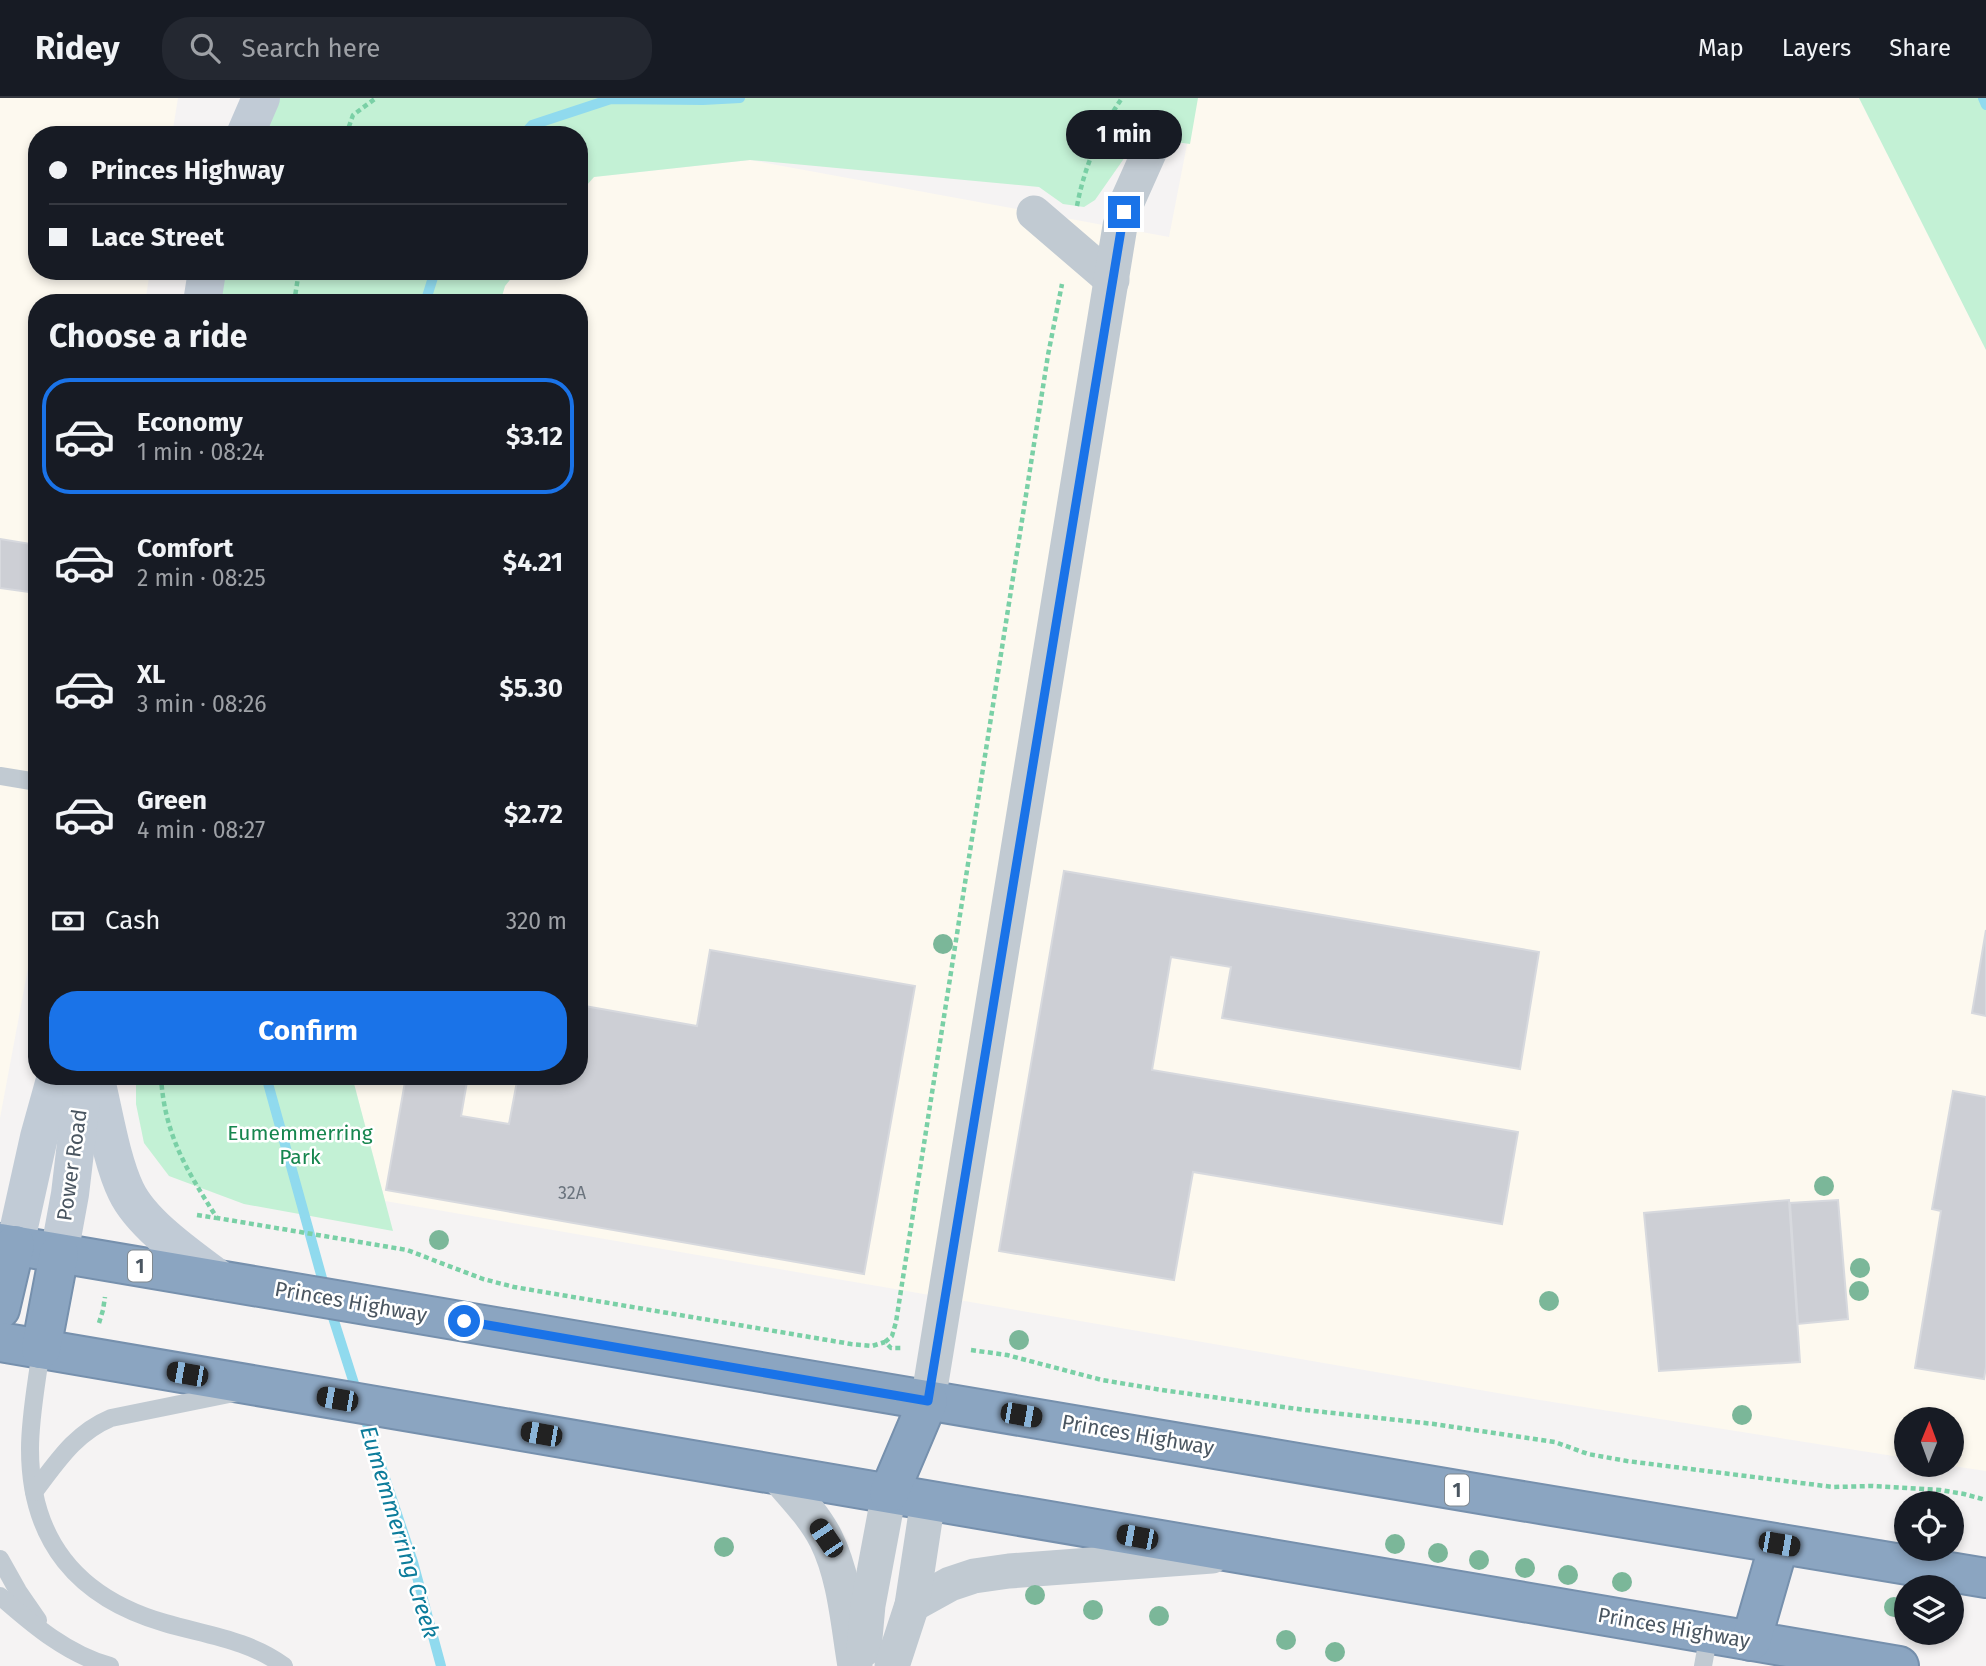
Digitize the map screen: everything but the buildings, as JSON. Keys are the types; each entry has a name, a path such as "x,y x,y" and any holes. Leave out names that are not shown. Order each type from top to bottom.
{"highway":[{"name":"Princes Highway","path":"8,1244 1986,1578"},
{"path":"0,1309 8,1244"},
{"path":"41,1349 59,1254"},
{"name":"Princes Highway","path":"0,1342 1240,1554 1706,1650 1751,1641 1899,1666"},
{"path":"889,1493 928,1401"},
{"path":"928,1401 928,1500"},
{"path":"1751,1641 1779,1544"}],"main road":[{"path":"249,126 261,98"},
{"name":"Power Road","path":"8,1244 54,1085"},
{"name":"Power Road","path":"59,1254 70,1194 83,1085"},
{"path":"97,1085 116,1163 126,1192 135,1206 162,1234 220,1280"},
{"path":"0,1168 35,1154"}],"street":[{"path":"928,1401 1124,212 1152,146"},
{"path":"1034,214 1112,280"},
{"path":"776,1474 826,1538 839,1578 855,1666"},
{"path":"863,1666 868,1605 889,1493"},
{"path":"892,1666 912,1605 928,1500"},
{"path":"912,1605 950,1584 974,1576 1009,1570 1240,1554"}],"lane":[{"path":"0,776 28,781"},
{"path":"41,1349 30,1435 31,1469 39,1515 52,1544 76,1575 92,1590 113,1603 161,1622 252,1647 284,1666"},
{"path":"34,1492 78,1437 111,1418 276,1389"},
{"path":"0,1559 18,1591 50,1637"},
{"path":"0,1596 73,1652 110,1666"}],"path":[{"path":"349,126 353,115 376,98"},
{"path":"162,1085 164,1109 179,1152 217,1218 407,1250 483,1279 514,1287 851,1344 872,1346 885,1342 892,1336 897,1322 1048,355 1084,175 1101,134 1122,98"},
{"path":"885,1342 891,1348 972,1350 1007,1355 1102,1380 1264,1405 1434,1424 1555,1443 1588,1454 1627,1461 1833,1487 1873,1486 1940,1490 1986,1500"}],"shaded area":[{"path":"0,98 178,98 173,126 28,126 28,280 149,280 146,294 28,294 28,968 0,1118"},
{"path":"1196,98 1859,98 1986,350 1986,1471 1964,1468 1964,1407 1894,1407 1894,1456 1509,1395 385,1201 354,1085 588,1085 588,294 503,294 505,286 510,280 588,280 588,183 593,177 750,160 1169,237"}],"green space":[{"path":"261,98 1198,98 1190,144 1139,137 1095,200 1084,207 1063,204 1039,187 750,160 594,177 588,184 588,126 249,126"},
{"path":"1859,98 1986,98 1986,350"},
{"path":"206,280 510,280 503,294 203,294"},
{"name":"Eumemmerring Park","path":"136,1085 354,1085 393,1231 244,1204 169,1176 144,1143 136,1104"}],"waterway":[{"name":"Eumemmerring Creek","path":"531,126 611,99 740,98"},
{"name":"Eumemmerring Creek","path":"1983,98 1986,105"},
{"name":"Eumemmerring Creek","path":"428,294 432,280"},
{"name":"Eumemmerring Creek","path":"268,1085 325,1289"},
{"name":"Eumemmerring Creek","path":"329,1305 358,1396"},
{"name":"Eumemmerring Creek","path":"363,1412 413,1562 441,1666"}],"route":[{"path":"464,1321 928,1401 1124,212"}]}
